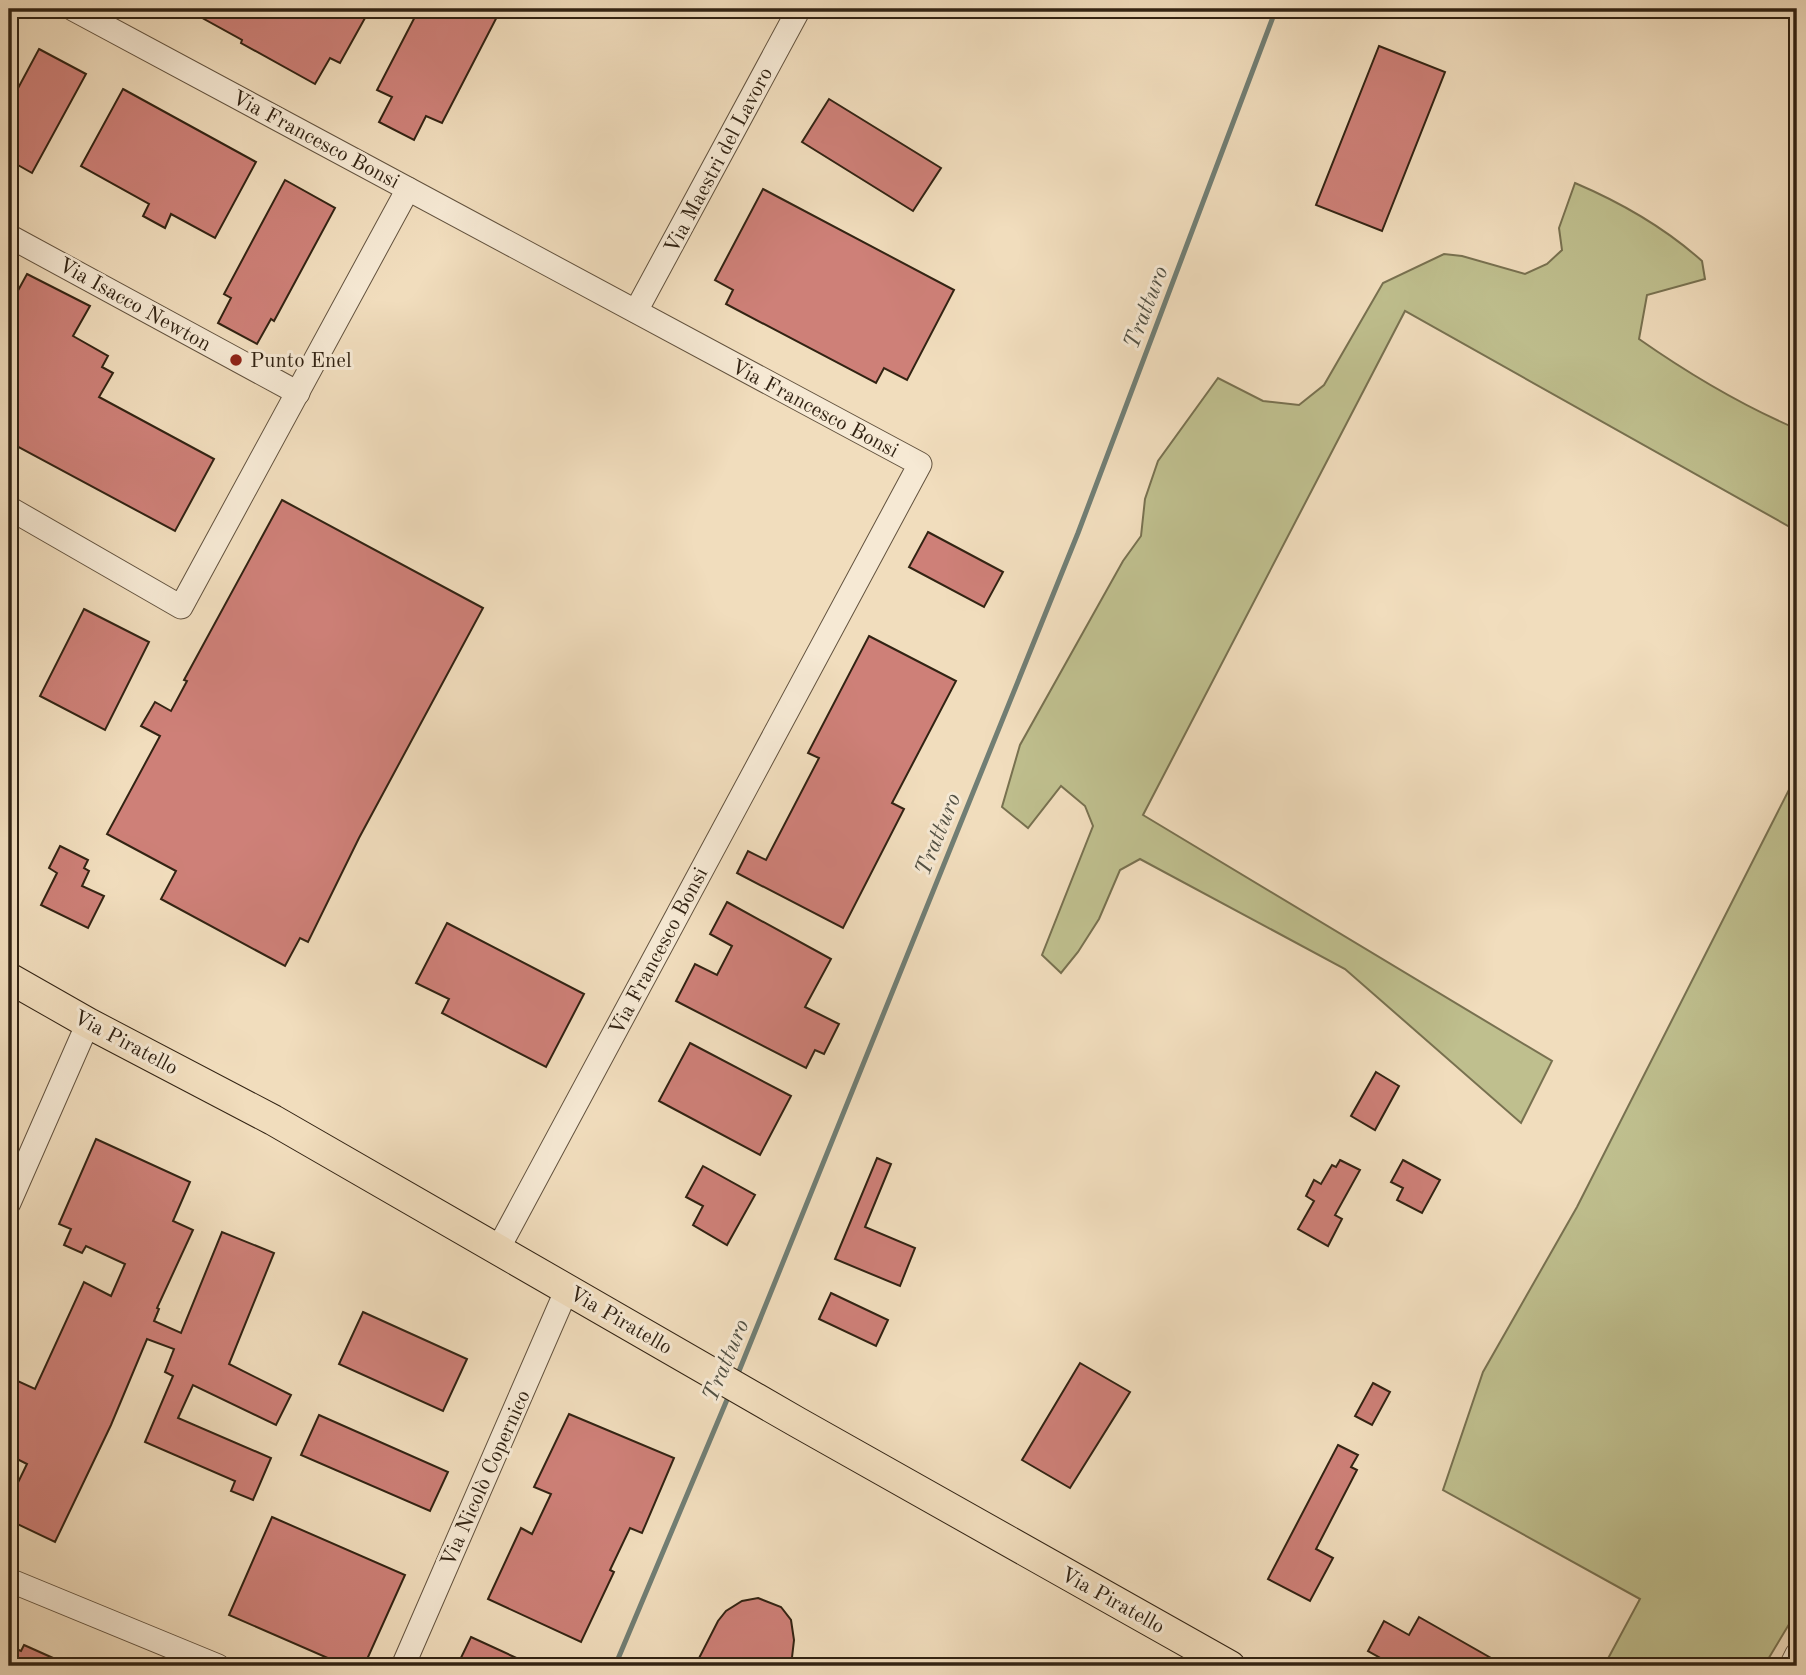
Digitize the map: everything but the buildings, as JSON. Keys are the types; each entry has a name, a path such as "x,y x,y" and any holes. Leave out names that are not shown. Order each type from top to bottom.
{"main road":[{"name":"Via Piratello","path":"9,978 273,1120 717,1376 1230,1666"}],"street":[{"name":"Via Francesco Bonsi","path":"73,9 920,464 498,1249"},
{"name":"Via Maestri del Lavoro","path":"636,311 799,9"},
{"path":"9,508 181,607 408,189"},
{"name":"Via Isacco Newton","path":"9,236 298,393"},
{"path":"9,1203 89,1023"},
{"name":"Via Nicolò Copernico","path":"403,1666 567,1289"},
{"path":"9,1580 218,1666"},
{"path":"1791,1666 1797,1654"}],"green space":[{"path":"1575,183 1642,217 1673,237 1702,261 1705,279 1647,295 1639,339 1716,388 1797,429 1797,531 1405,311 1143,815 1552,1061 1521,1123 1345,969 1140,859 1120,870 1099,919 1061,973 1042,955 1093,826 1085,806 1061,786 1028,828 1002,807 1020,745 1123,561 1141,536 1145,499 1158,461 1218,378 1263,401 1299,405 1324,385 1383,283 1444,254 1462,256 1525,274 1547,264 1562,250 1559,228"},
{"path":"1797,774 1797,1611 1764,1666 1604,1666 1640,1599 1443,1490 1483,1372 1577,1207"}],"waterway":[{"name":"Tratturo","path":"737,1376 1078,533 1276,9"},
{"name":"Tratturo","path":"615,1666 729,1395"}],"place":[{"name":"Punto Enel","path":"236,360"}]}
